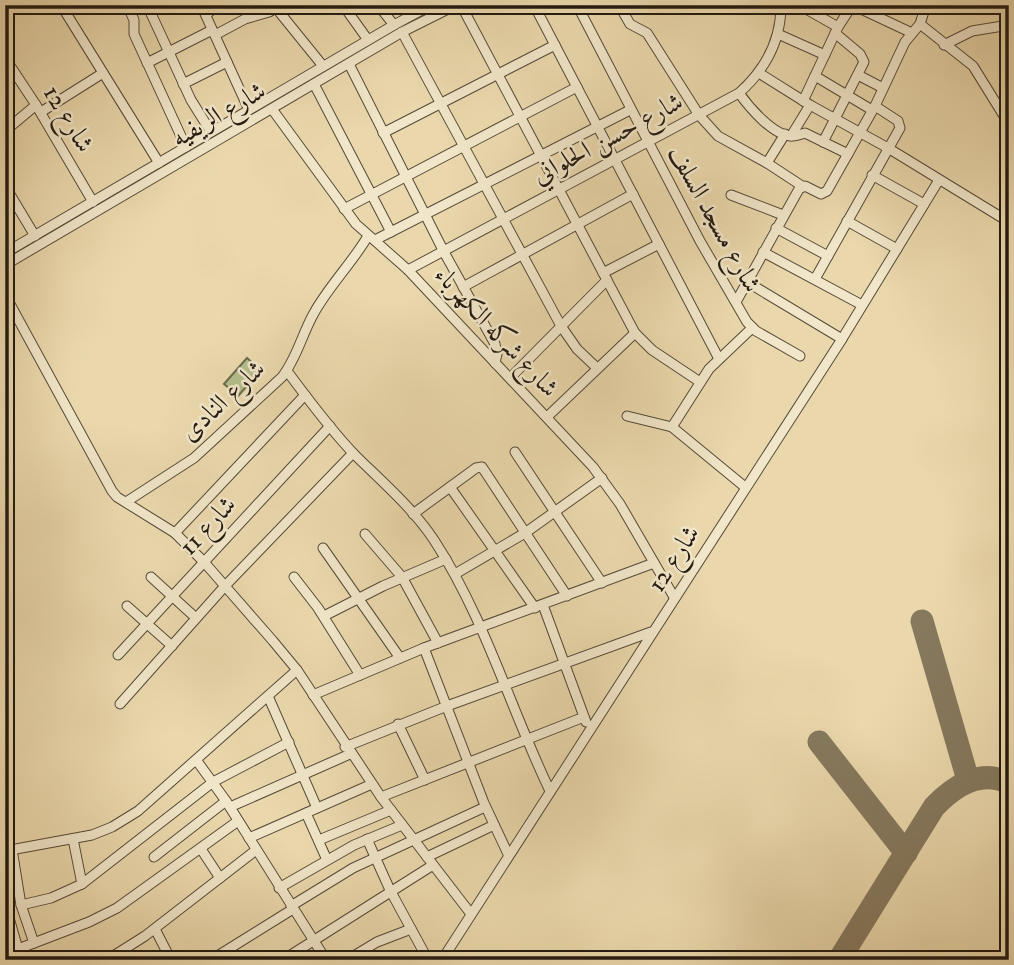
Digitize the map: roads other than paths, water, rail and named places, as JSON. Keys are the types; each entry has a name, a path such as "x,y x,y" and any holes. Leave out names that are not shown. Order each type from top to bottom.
{"street":[{"path":"61,5 159,163"},
{"path":"127,5 133,15 134,34 187,147"},
{"path":"201,5 249,110"},
{"path":"206,15 218,5"},
{"path":"344,5 368,40"},
{"path":"378,5 394,25"},
{"name":"شارع الريفيه","path":"5,253 431,5"},
{"path":"458,5 635,333 652,350 700,382"},
{"name":"شارع الريفيه","path":"5,265 402,32 458,5"},
{"path":"534,5 719,359"},
{"name":"شارع مسجد السلف","path":"577,5 647,142 752,328 800,356"},
{"path":"619,5 630,24 649,36 699,115 723,141 768,163 802,186 825,193 912,33 920,24 925,9 909,5"},
{"name":"شارع حسن الحلواني","path":"408,270 739,93 759,73 770,54 778,34 781,5"},
{"path":"799,5 837,30 863,57 864,62 823,142"},
{"path":"133,15 151,6 183,84 211,132"},
{"path":"768,163 807,103 815,76 850,6 912,33"},
{"path":"147,63 214,32 278,7 323,66"},
{"path":"920,24 973,66 1009,124"},
{"path":"944,45 972,31 1009,25"},
{"path":"402,32 561,326 577,349 597,368"},
{"path":"778,34 825,55"},
{"path":"383,133 555,45"},
{"name":"شارع 12","path":"5,58 93,202"},
{"path":"183,84 227,62"},
{"path":"349,64 444,252 495,344 495,363"},
{"path":"5,131 38,109 103,73"},
{"path":"759,73 1009,222"},
{"path":"858,75 883,88"},
{"path":"815,76 900,123 900,128 815,279"},
{"path":"314,85 391,232"},
{"path":"344,209 577,87"},
{"path":"739,93 758,117 788,135 804,133 848,154"},
{"name":"شارع شركه الكهرباء","path":"263,102 359,229 408,270 602,478 674,597"},
{"path":"372,238 391,232 630,110"},
{"path":"872,175 924,204"},
{"name":"شارع 12","path":"442,960 842,339 939,180"},
{"path":"5,186 35,236"},
{"path":"736,302 783,215 802,186"},
{"path":"463,287 633,194"},
{"path":"731,195 783,215"},
{"path":"846,221 897,249"},
{"path":"776,228 828,256"},
{"name":"شارع النادى","path":"126,502 194,458 286,371 315,310 372,238"},
{"path":"510,378 605,276 659,244"},
{"path":"763,252 862,305"},
{"path":"747,282 842,339"},
{"path":"5,295 112,491 175,533 204,562 297,670 381,797 471,914"},
{"path":"672,427 700,382 719,359 752,328"},
{"path":"547,417 635,333"},
{"path":"286,371 353,453 433,538 482,626 526,740 550,791"},
{"path":"175,533 305,395"},
{"path":"627,416 672,427 746,487"},
{"name":"شارع 11","path":"118,655 330,426"},
{"path":"515,452 602,583"},
{"path":"120,704 225,586 353,453"},
{"path":"413,514 482,467 567,596"},
{"path":"455,574 525,533 602,478"},
{"path":"450,487 494,552 539,607 589,730"},
{"path":"365,534 402,577 438,643"},
{"path":"323,548 400,658"},
{"path":"324,616 359,597 446,559"},
{"path":"313,695 424,648 654,563"},
{"path":"151,577 196,618"},
{"path":"294,577 324,616 360,675"},
{"path":"127,606 172,646"},
{"path":"154,857 228,804 304,775 398,724 651,632"},
{"path":"424,648 485,807 508,855"},
{"path":"34,943 21,905 9,850 103,831 138,811 297,670"},
{"path":"268,696 317,808"},
{"path":"381,797 583,717"},
{"path":"398,724 425,780"},
{"path":"21,905 51,898 82,884 213,782 289,742"},
{"path":"197,761 228,804 326,960"},
{"path":"248,838 372,784"},
{"path":"211,960 345,872 485,807"},
{"path":"319,840 391,810"},
{"path":"306,813 327,859"},
{"path":"5,954 89,922 117,908 238,821"},
{"path":"279,888 327,859 402,825"},
{"path":"283,960 430,861 494,825"},
{"path":"73,839 82,884"},
{"path":"367,839 390,890 428,960"},
{"path":"201,849 220,878"},
{"path":"107,960 155,929 256,850"},
{"path":"5,904 18,949"},
{"path":"155,929 172,960"},
{"path":"347,960 377,942 411,929"}]}
